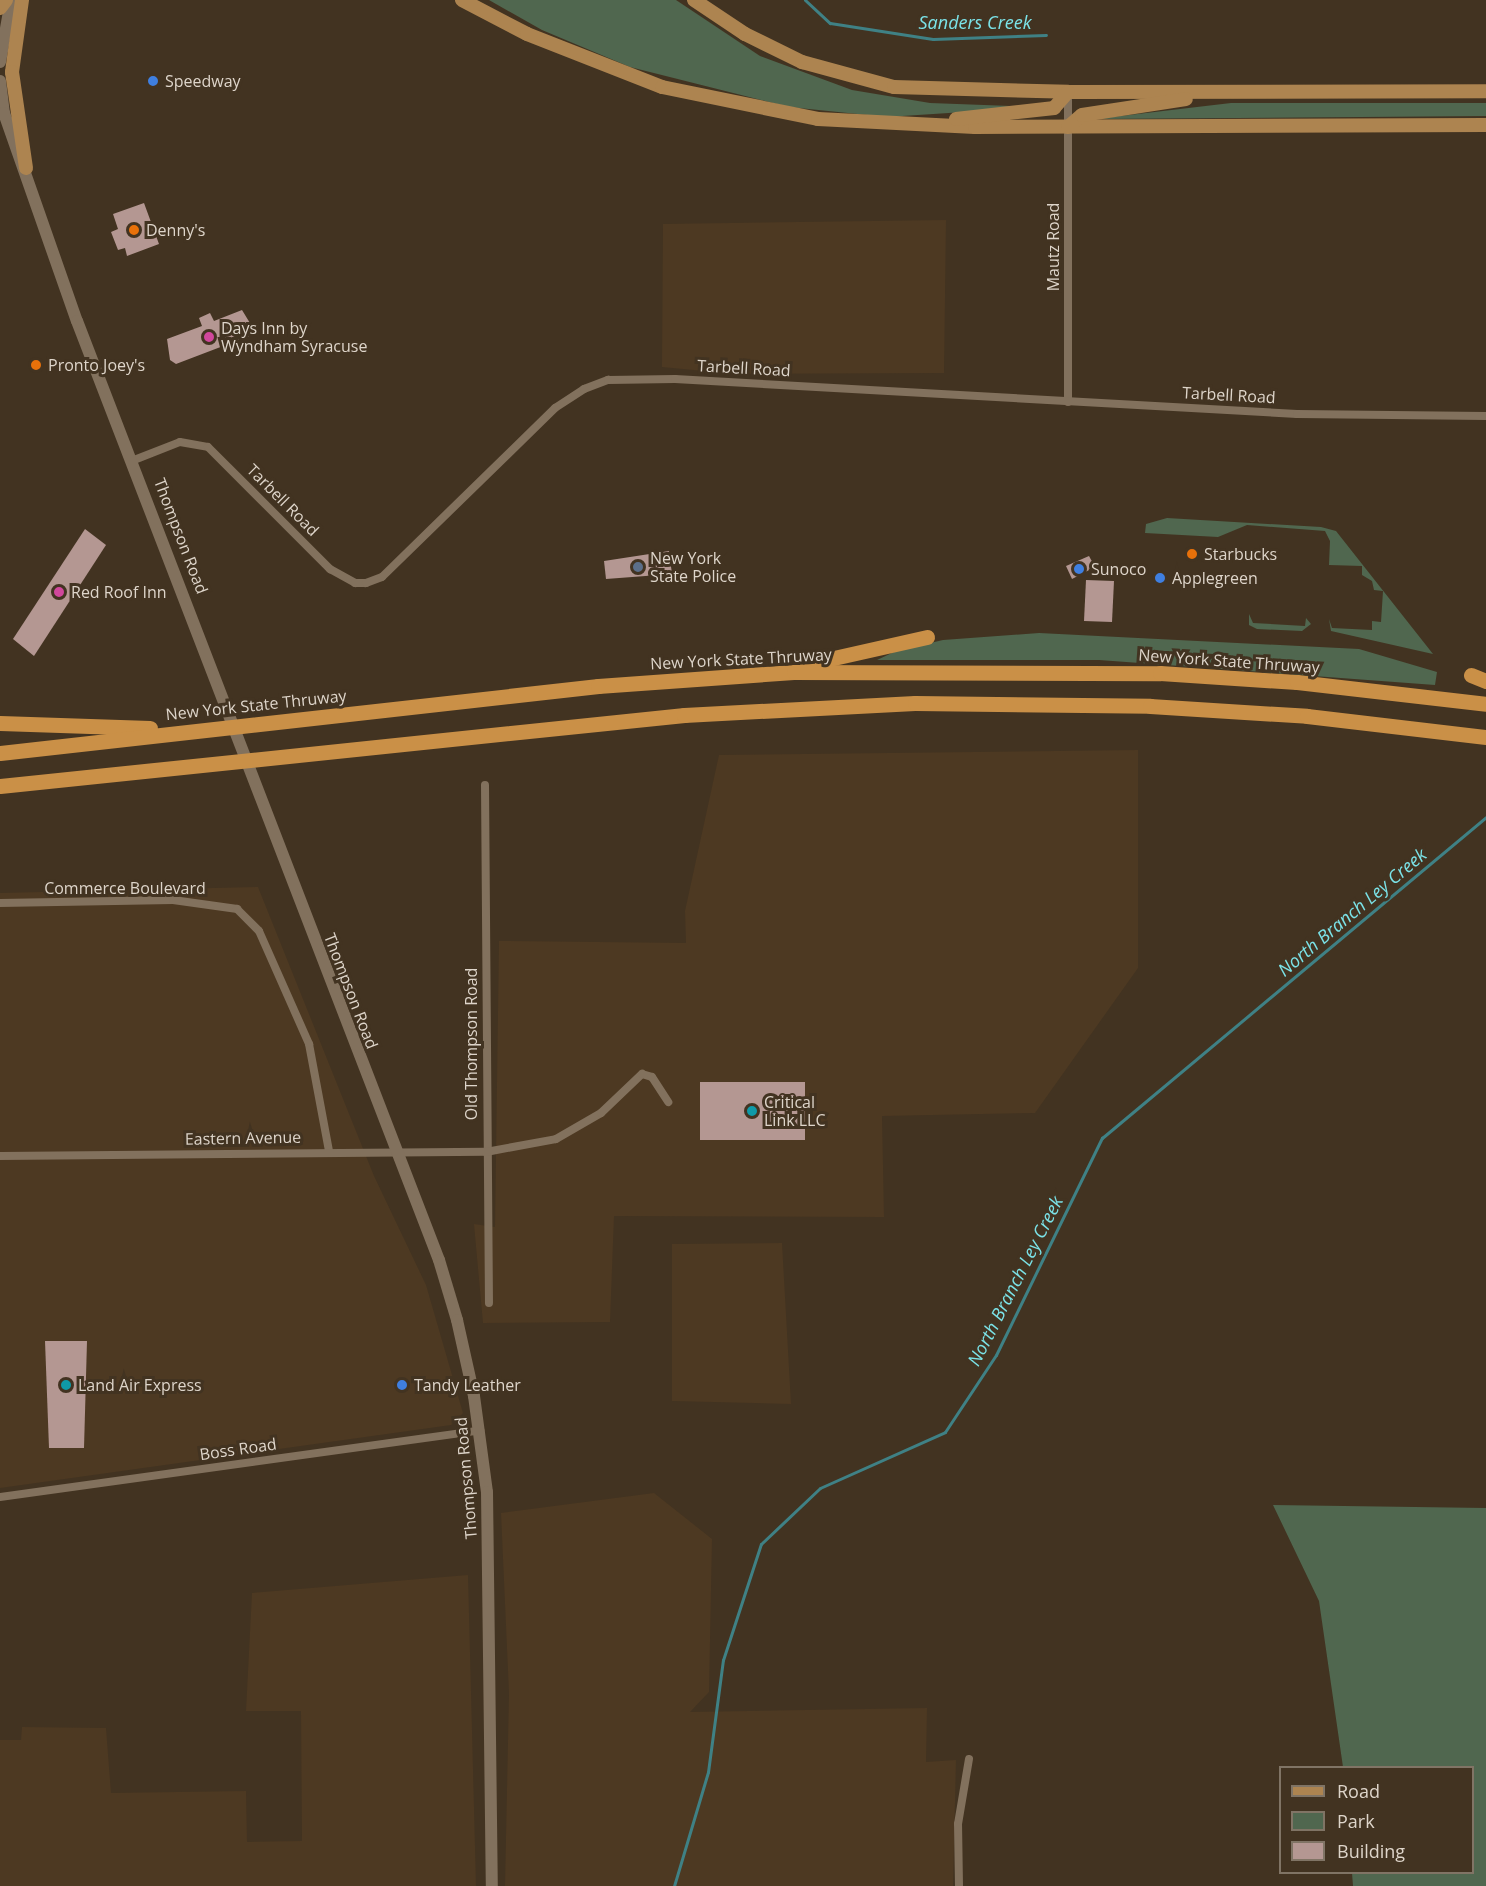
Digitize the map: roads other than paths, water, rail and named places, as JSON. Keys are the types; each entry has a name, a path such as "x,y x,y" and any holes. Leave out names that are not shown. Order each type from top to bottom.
{"highway":[{"path":"753,674 927,637"},
{"name":"New York State Thruway","path":"0,753 598,686 753,674 966,669 1160,674 1297,682 1486,704"},
{"path":"1471,675 1486,681"},
{"path":"0,786 684,715 904,703 1149,706 1307,716 1486,737"},
{"path":"0,723 201,729"}],"main road":[{"path":"0,8 6,0"},
{"path":"22,0 12,72 26,168"},
{"path":"462,0 536,38 662,87 769,112 900,125 1068,127 1483,125"},
{"path":"694,0 745,34 802,62 872,83 951,92 1486,91"},
{"path":"900,125 1054,108 1068,92"},
{"path":"1068,127 1083,114 1235,92"}],"street":[{"path":"0,62 10,0"},
{"name":"Thompson Road","path":"0,81 15,142 26,168 77,321 134,460 224,695 338,1007 398,1151 457,1320 480,1430 489,1527 492,1886"},
{"name":"Mautz Road","path":"1068,92 1068,402"},
{"name":"Thompson Road","path":"0,128 15,142"},
{"name":"Tarbell Road","path":"134,460 180,442 208,447 330,569 355,583 366,583 382,577 555,408 584,389 609,380 675,379 1297,414 1486,416"},
{"name":"Old Thompson Road","path":"485,785 486,1152 489,1303"},
{"name":"Commerce Boulevard","path":"0,903 173,900 237,909 259,931 309,1044 329,1151"},
{"name":"Eastern Avenue","path":"0,1155 329,1151 486,1152 556,1139 602,1113 642,1074 652,1077 668,1102"},
{"name":"Boss Road","path":"0,1497 480,1430"},
{"path":"959,1886 958,1824 969,1759"}],"waterway":[{"name":"Sanders Creek","path":"805,0 830,23 933,39 1046,35"},
{"name":"North Branch Ley Creek","path":"674,1886 708,1772 723,1660 761,1544 820,1488 945,1432 996,1355 1102,1138 1486,817"}],"place":[{"name":"Speedway","path":"153,81"},
{"name":"Denny's","path":"134,230"},
{"name":"Days Inn by Wyndham Syracuse","path":"209,337"},
{"name":"Pronto Joey's","path":"36,365"},
{"name":"Starbucks","path":"1192,554"},
{"name":"New York State Police","path":"638,567"},
{"name":"Sunoco","path":"1079,569"},
{"name":"Applegreen","path":"1160,578"},
{"name":"Red Roof Inn","path":"59,592"},
{"name":"Critical Link LLC","path":"752,1111"},
{"name":"Land Air Express","path":"66,1385"},
{"name":"Tandy Leather","path":"402,1385"}]}
